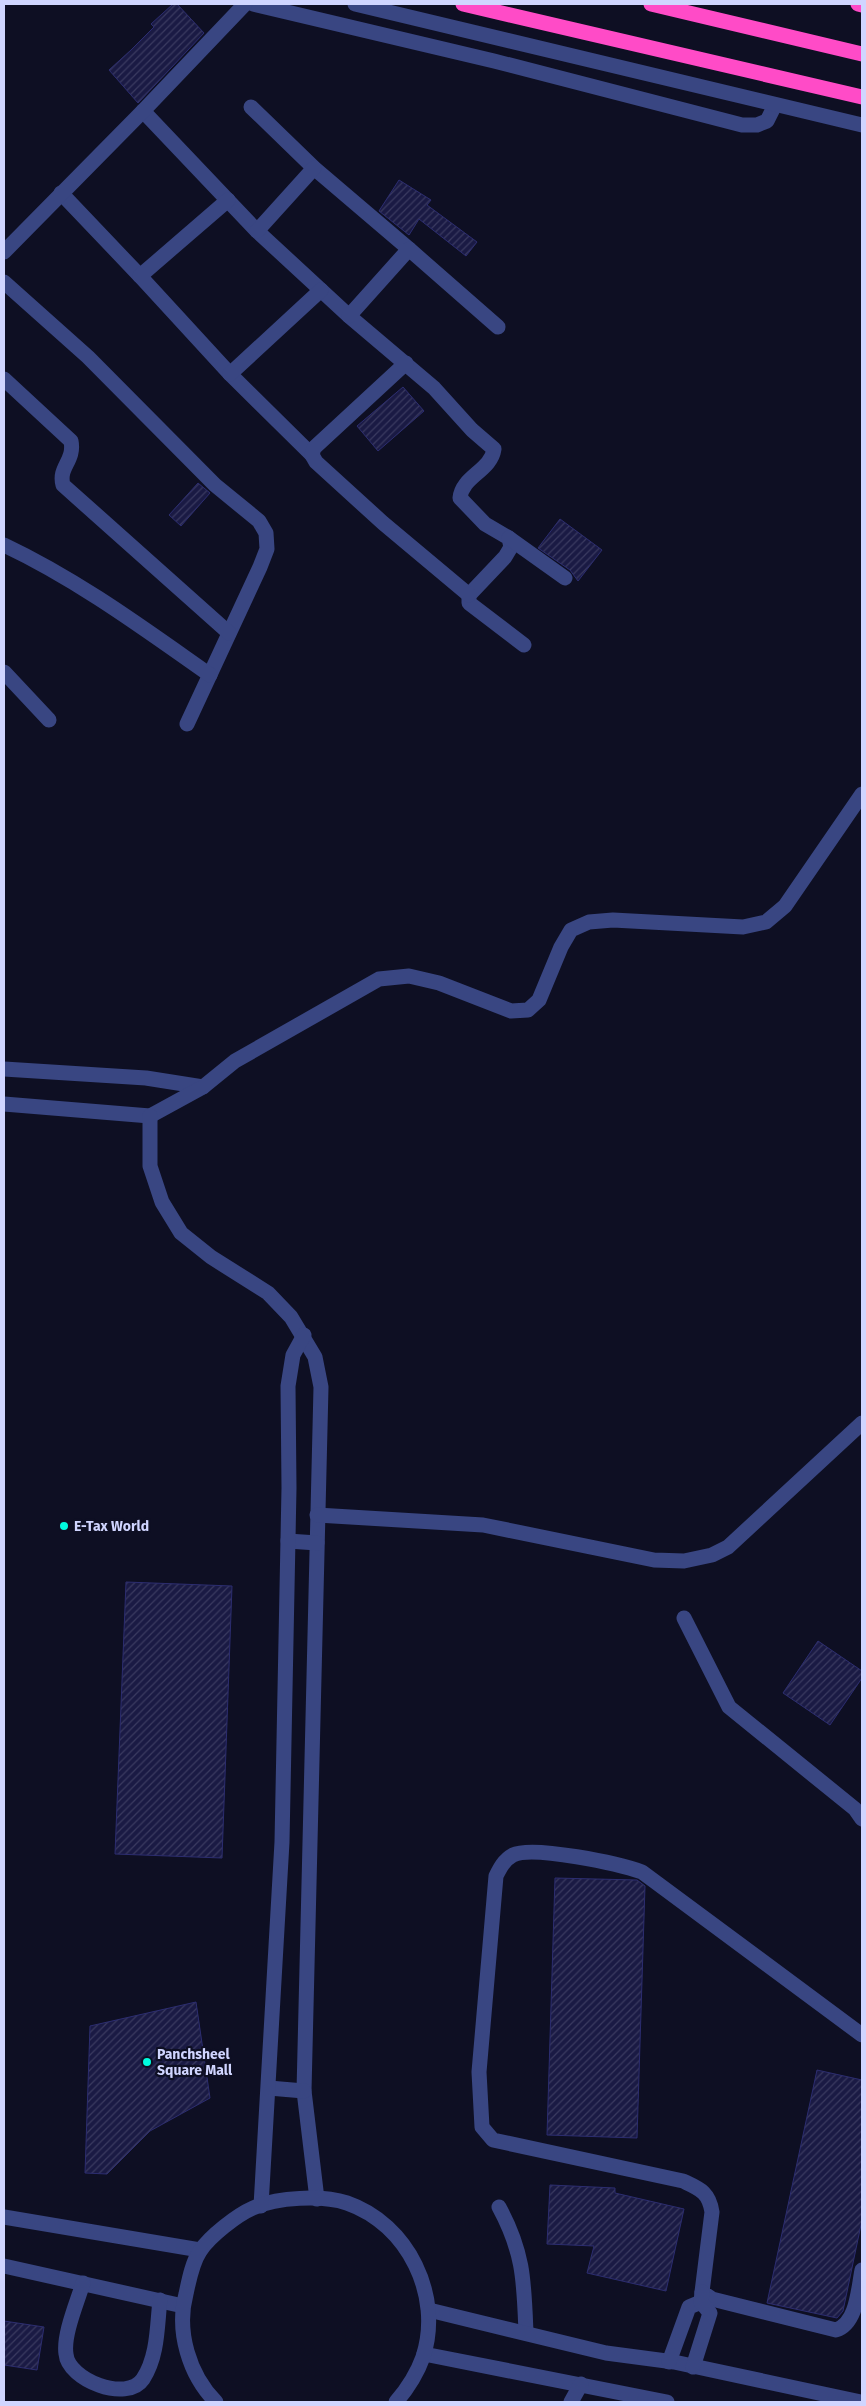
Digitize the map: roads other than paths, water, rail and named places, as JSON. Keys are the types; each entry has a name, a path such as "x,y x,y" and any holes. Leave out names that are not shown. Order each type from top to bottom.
{"highway":[{"path":"463,4 862,97"},
{"path":"651,4 862,54"},
{"path":"858,4 862,5"}],"street":[{"path":"6,245 143,111 245,4"},
{"path":"253,4 494,61 742,125 757,125 767,121 775,105"},
{"path":"354,4 862,125"},
{"path":"667,106 680,82"},
{"path":"251,107 314,168 498,327"},
{"path":"143,111 257,231 349,316 434,388 472,430 494,449 493,456 488,463 463,485 460,498 486,524 565,578"},
{"path":"257,231 314,168"},
{"path":"61,193 230,374 312,455 316,462 383,523 469,595"},
{"path":"140,276 228,200"},
{"path":"349,316 409,249"},
{"path":"4,282 88,357 215,486 259,522 266,533 267,549 187,724"},
{"path":"230,374 321,290"},
{"path":"312,455 314,448 406,363"},
{"path":"4,379 71,441 73,450 61,478 63,485 229,633"},
{"path":"509,538 511,547 505,557 469,595 469,603 473,608 524,645"},
{"path":"4,545 42,563 77,583 210,675"},
{"path":"4,672 49,720"},
{"path":"4,1104 150,1116 203,1087 235,1061 379,979 409,976 439,983 511,1011 528,1010 539,1000 561,947 571,930 589,922 613,920 743,927 766,922 785,906 862,794"},
{"path":"4,1069 146,1078 203,1087"},
{"path":"150,1116 150,1166 162,1202 181,1233 211,1258 268,1293 291,1317 304,1335 315,1357 321,1387 304,2091 316,2199"},
{"path":"261,2206 282,1842 288,1541 288,1386 293,1355 304,1335"},
{"path":"317,1515 484,1525 654,1560 684,1561 712,1555 728,1546 862,1422"},
{"path":"288,1541 316,1543"},
{"path":"684,1618 729,1707 855,1809 862,1819"},
{"path":"694,2367 710,2313 702,2297 712,2212 710,2200 701,2190 683,2181 493,2140 482,2127 478,2072 496,1876 505,1861 514,1854 590,1858 622,1865 642,1872 862,2035"},
{"path":"269,2088 304,2091"},
{"path":"216,2402 208,2394 193,2368 184,2339 183,2306 191,2273 200,2250 222,2229 253,2208 289,2199 316,2199 346,2203 372,2215 394,2233 412,2256 424,2282 429,2310 424,2354 410,2386 396,2402"},
{"path":"499,2206 517,2248 525,2284 526,2333"},
{"path":"4,2217 200,2250"},
{"path":"4,2266 183,2306"},
{"path":"669,2362 689,2307 702,2297 712,2298 828,2330 836,2330 845,2327 851,2319 862,2270"},
{"path":"83,2284 66,2342 66,2356 72,2369 86,2379 106,2388 128,2389 143,2380 154,2353 160,2300"},
{"path":"429,2310 606,2352 669,2362 861,2402"},
{"path":"424,2354 667,2402"},
{"path":"571,2402 581,2384"}],"place":[{"name":"E-Tax World","path":"64,1526"},
{"name":"Panchsheel Square Mall","path":"147,2062"}]}
